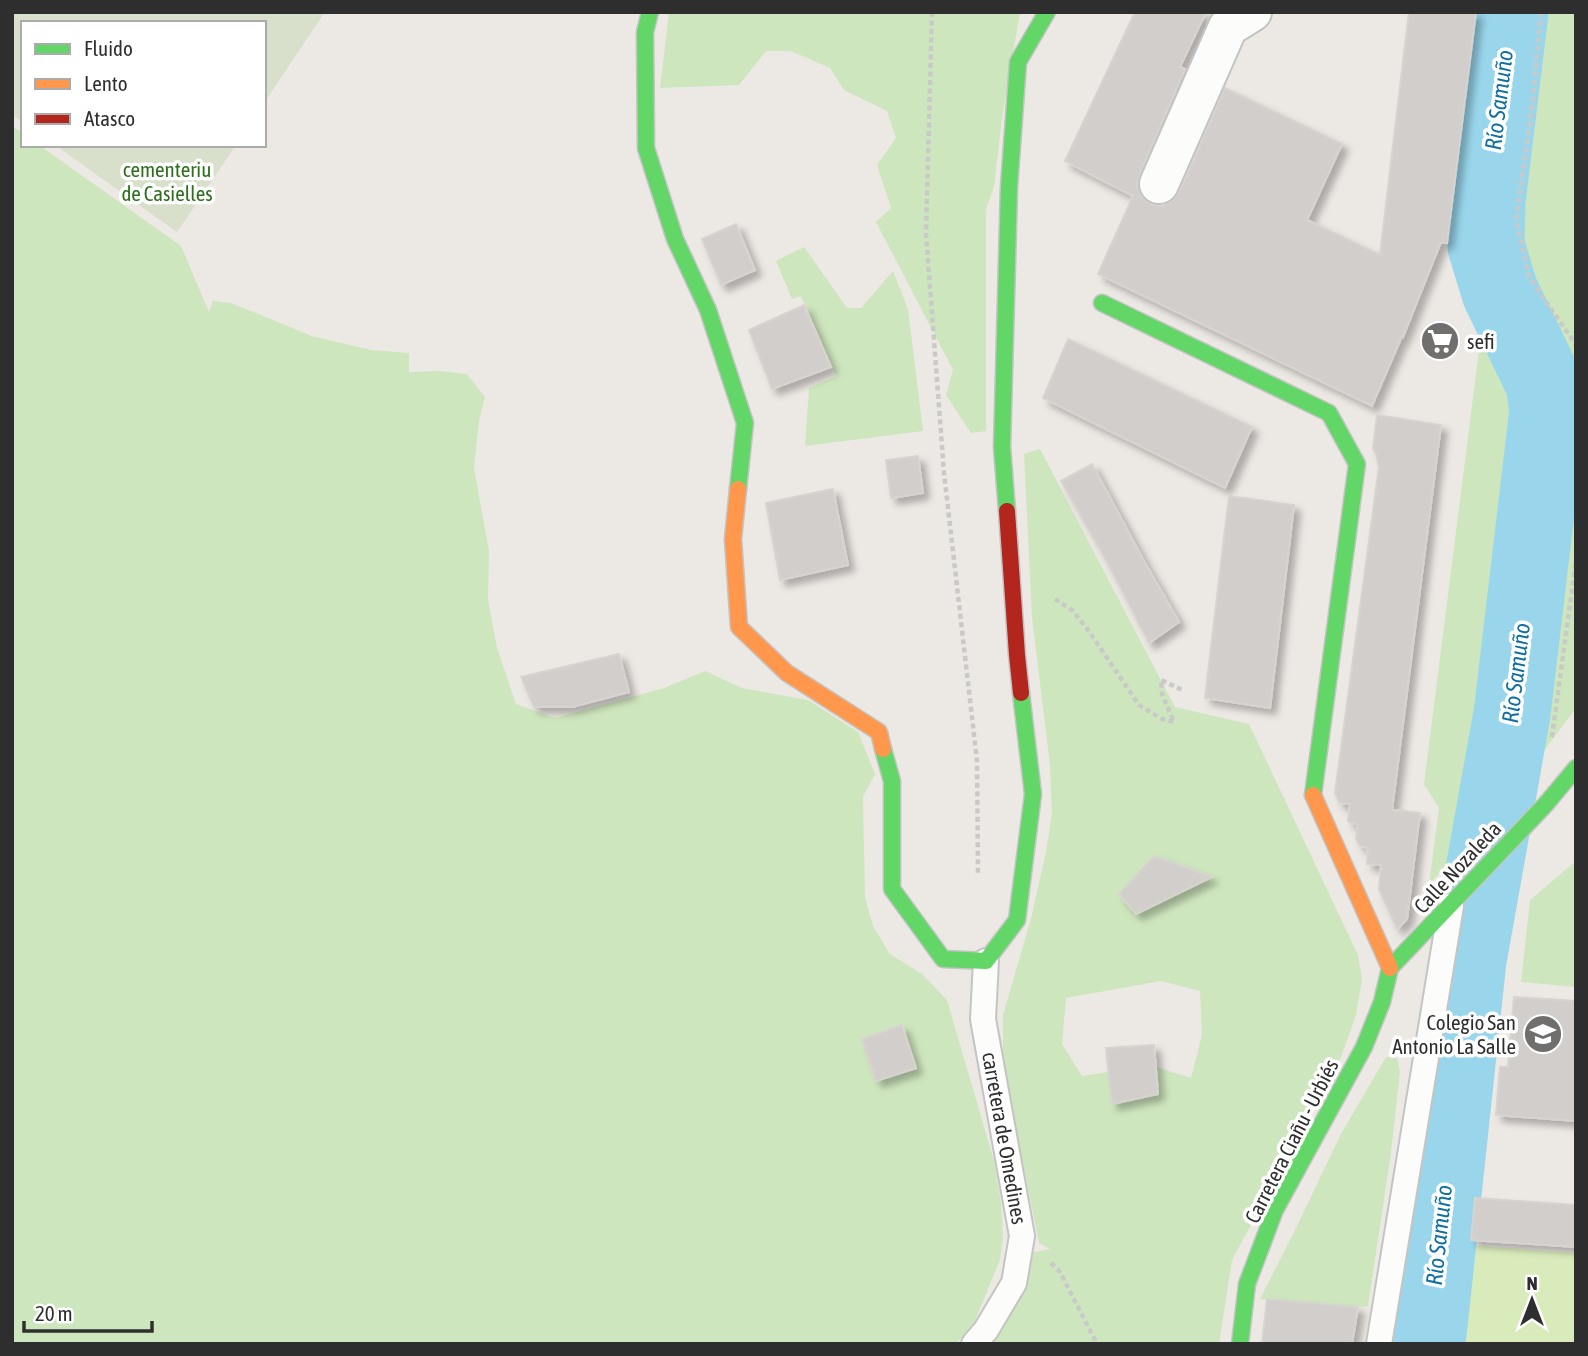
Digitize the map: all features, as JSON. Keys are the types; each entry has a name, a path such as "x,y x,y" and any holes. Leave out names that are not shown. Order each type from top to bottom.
{"street":[{"path":"650,12 645,32 646,148 675,239 708,310 745,423 733,539 739,627 787,673 880,732 892,781 892,889 943,959 986,961 1017,920 1033,794 1017,656 1002,447 1009,187 1018,62 1047,12"},
{"path":"1159,184 1228,27 1252,12"},
{"path":"1102,303 1329,413 1357,464 1313,796 1390,968"},
{"name":"Calle Nozaleda","path":"1390,968 1546,804 1576,768"},
{"name":"Carretera Ciañu - Urbiés","path":"1240,1344 1247,1284 1275,1210 1364,1047 1382,1002 1390,968"}],"lane":[{"path":"1379,1344 1451,904"},
{"name":"carretera de Omedines","path":"974,1344 986,1330 1014,1283 1022,1236 984,1019 986,961"}],"path":[{"path":"932,12 926,234 944,473 977,761 978,883"},
{"path":"1541,12 1533,98 1516,220 1529,277 1576,345"},
{"path":"1551,742 1576,561"},
{"path":"1012,576 1073,611 1139,705 1162,719 1174,722 1162,694 1161,680 1182,690"},
{"path":"1022,1236 1060,1272 1097,1344"}],"green space":[{"path":"12,12 325,12 266,100 266,21 21,21 21,121 12,115"},
{"path":"669,12 1020,12 1002,118 994,187 986,209 986,431 971,433 946,395 953,370 876,222 891,208 877,165 896,138 887,111 844,90 830,68 791,51 766,51 739,85 660,88"},
{"path":"1525,12 1576,12 1576,376 1508,281 1497,229"},
{"path":"12,126 21,132 21,147 42,147 181,246 209,312 213,301 231,303 312,336 371,350 409,353 409,374 438,371 467,374 485,397 479,421 474,468 489,551 488,600 497,648 516,704 555,718 664,688 705,671 742,688 808,700 858,732 875,774 863,797 865,897 873,926 890,954 922,974 947,1000 994,1161 1003,1237 1000,1260 974,1323 956,1344 12,1344"},
{"name":"cementeriu de Casielles","path":"58,147 235,147 177,232"},
{"path":"804,247 847,308 861,308 893,271 908,309 923,431 805,446 809,388 836,376 801,296 792,299 776,261"},
{"path":"1485,303 1545,394 1495,810 1429,885 1439,808 1424,784"},
{"path":"1576,429 1576,708 1525,776"},
{"path":"1040,449 1175,707 1249,724 1358,955 1362,979 1356,1015 1341,1057 1232,1260 1219,1344 991,1344 991,1333 1024,1254 1050,1249 1039,1243 1003,1064 1003,1015 1031,919 1052,813 1050,765 1032,618 1024,454","holes":["1161,981 1200,991 1202,1035 1191,1078 1156,1067 1158,1094 1112,1103 1108,1072 1082,1076 1062,1044 1066,998"]},
{"path":"1576,861 1576,987 1521,982 1530,900"},
{"path":"1386,1057 1397,1058 1400,1072 1368,1306 1260,1299 1341,1134"},
{"path":"1464,1245 1576,1253 1576,1344 1455,1344"}],"building":[{"path":"1135,12 1206,12 1180,67 1185,69 1139,175 1137,187 1142,197 1151,204 1161,206 1171,202 1179,193 1225,88 1342,144 1307,220 1380,255 1409,12 1476,12 1447,243 1441,242 1372,406 1098,274 1133,196 1065,161"},
{"path":"736,224 755,270 721,285 702,239"},
{"path":"804,305 831,367 772,389 749,330"},
{"path":"1068,339 1252,427 1225,488 1043,398"},
{"path":"1377,415 1441,425 1392,810 1420,813 1407,919 1397,929 1379,889 1381,865 1367,864 1368,848 1360,846 1356,839 1358,825 1348,820 1350,804 1340,803 1335,793 1379,467 1373,448"},
{"path":"918,456 923,493 891,498 886,460"},
{"path":"1092,464 1179,622 1149,643 1061,481"},
{"path":"833,489 848,565 780,580 766,503"},
{"path":"1229,496 1294,505 1270,708 1205,698"},
{"path":"619,654 629,692 572,707 534,707 521,677"},
{"path":"1154,856 1212,877 1136,914 1119,894"},
{"name":"Colegio San Antonio La Salle","path":"1514,997 1576,1001 1576,1121 1496,1115 1500,1067 1508,1067"},
{"path":"902,1025 916,1068 876,1081 862,1039"},
{"path":"1154,1045 1158,1094 1112,1104 1106,1048"},
{"path":"1475,1198 1576,1205 1576,1247 1471,1240"},
{"path":"1267,1299 1358,1307 1352,1344 1262,1344"}],"waterway":[{"name":"Río Samuño","path":"1427,1344 1468,960 1512,714 1548,410 1544,383 1500,292 1486,246 1487,201 1510,12"}],"traffic: fast":[{"path":"650,12 645,32 646,148 675,239 708,310 745,423 738,489"},
{"path":"1007,511 1002,447 1009,187 1018,62 1047,12"},
{"path":"1102,303 1329,413 1357,464 1313,795"},
{"path":"883,749 892,781 892,889 943,959 986,961 1017,920 1033,794 1021,693"},
{"path":"1240,1344 1247,1284 1275,1210 1364,1047 1382,1002 1390,968 1546,804 1576,768"}],"traffic: slow":[{"path":"738,489 733,539 739,627 787,673 879,732 883,749"},
{"path":"1313,795 1390,968"}],"traffic: jam":[{"path":"1007,511 1021,693"}],"place":[{"name":"sefi","path":"1440,341"},
{"name":"Colegio San Antonio La Salle","path":"1543,1034"}]}
